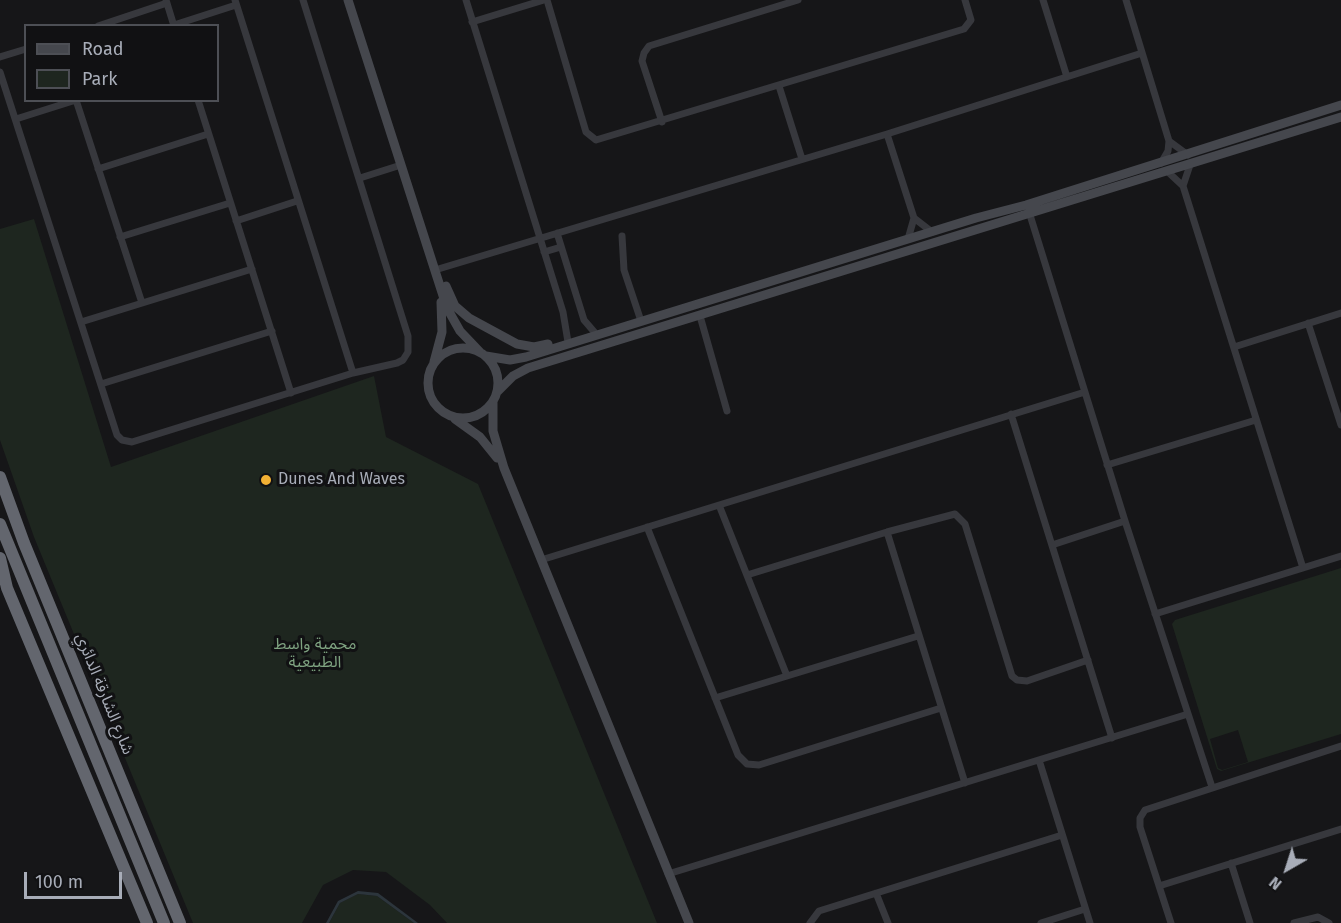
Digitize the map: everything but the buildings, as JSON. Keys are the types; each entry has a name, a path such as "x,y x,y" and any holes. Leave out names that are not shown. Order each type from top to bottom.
{"highway":[{"name":"شارع الشارقة الدائري","path":"0,477 24,543 180,923"},
{"name":"شارع الشارقة الدائري","path":"0,524 164,923"},
{"path":"0,558 7,588 147,923"}],"main road":[{"path":"348,0 440,287 453,320 497,373 493,431 504,468 689,923"},
{"path":"452,416 471,417 487,409 495,397 523,370 1168,172 1189,160 1341,105"},
{"path":"433,364 446,352 463,347 483,354 516,360 565,343 1160,164 1189,160 1341,117"},
{"path":"435,271 444,281 455,306 469,318 522,345 534,347 565,343"},
{"path":"440,287 442,325 428,378 430,395 441,410 485,442 504,468"},
{"path":"651,331 651,324 683,309"}],"street":[{"path":"0,72 117,435 129,442 404,360 409,345 360,178 303,0"},
{"path":"466,0 563,312 565,343"},
{"path":"472,22 545,0 589,137 599,140 964,29 971,20 965,0"},
{"path":"662,122 642,61 649,46 798,0"},
{"path":"1043,0 1067,77"},
{"path":"1126,0 1169,141 1189,160 1183,186"},
{"path":"104,24 166,2 174,24"},
{"path":"177,24 235,2 353,374"},
{"path":"0,57 24,50"},
{"path":"435,271 887,134 1142,53"},
{"path":"779,86 802,159"},
{"path":"16,119 70,102"},
{"path":"77,102 142,303"},
{"path":"199,102 291,393"},
{"path":"98,169 208,134"},
{"path":"887,134 914,218 908,239"},
{"path":"1160,164 1166,156 1169,141"},
{"path":"360,178 401,165"},
{"path":"1168,172 1183,186 1303,568"},
{"path":"236,220 297,201"},
{"path":"120,237 230,203"},
{"path":"1030,215 1107,465 1212,787"},
{"path":"914,218 932,232"},
{"path":"557,233 585,323 596,334"},
{"path":"622,236 624,270 641,321"},
{"path":"544,252 561,247"},
{"path":"81,322 252,269"},
{"path":"1234,346 1341,313"},
{"path":"700,315 727,411"},
{"path":"1308,323 1341,425"},
{"path":"101,384 272,332"},
{"path":"542,560 1085,392"},
{"path":"1011,414 1112,738"},
{"path":"1107,465 1256,420"},
{"path":"719,505 787,676"},
{"path":"747,574 947,514 961,518 1011,673 1017,680 1027,681 1088,660"},
{"path":"1052,545 1125,521"},
{"path":"647,527 740,759 755,766 941,708"},
{"path":"887,532 965,783"},
{"path":"1155,614 1341,556"},
{"path":"715,698 918,636"},
{"path":"668,874 1188,714"},
{"path":"1171,923 1140,827 1142,813 1149,807 1341,746"},
{"path":"1039,760 1090,923"},
{"path":"1159,886 1341,829"},
{"path":"810,923 819,911 1062,835"},
{"path":"1231,863 1250,923"},
{"path":"876,893 888,923"},
{"path":"1041,923 1085,909"},
{"path":"1294,923 1318,917 1329,923"}],"green space":[{"name":"محمية واسط الطبيعية","path":"34,219 111,467 374,376 386,437 478,484 657,923 447,923 430,905 386,872 353,870 323,885 302,923 193,923 34,537 0,440 0,229"},
{"path":"1341,568 1341,734 1221,771 1217,769 1172,624 1175,620","holes":["1238,730 1248,762 1222,770 1218,768 1210,739"]},
{"path":"358,894 377,896 414,923 329,923 340,903"}],"shaded area":[{"path":"358,891 378,893 418,923 414,923 377,896 358,894 340,903 329,923 326,923 338,901"}],"place":[{"name":"Dunes And Waves","path":"266,480"}]}
